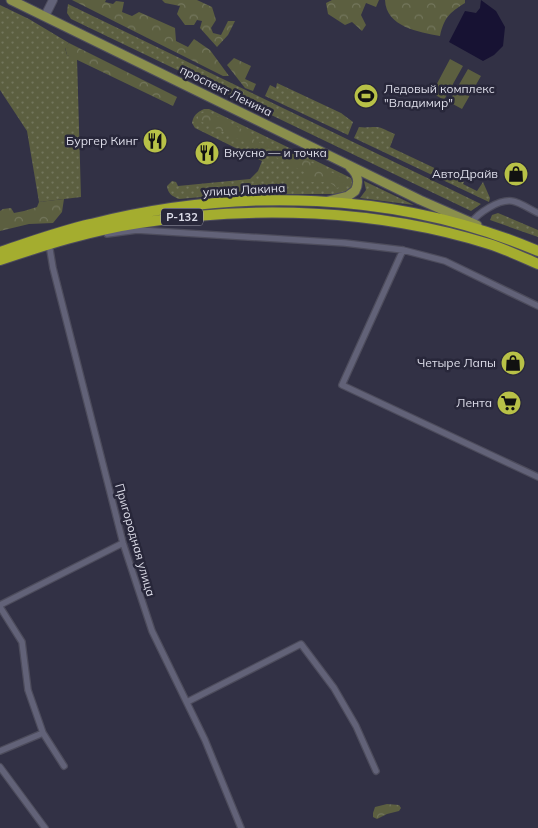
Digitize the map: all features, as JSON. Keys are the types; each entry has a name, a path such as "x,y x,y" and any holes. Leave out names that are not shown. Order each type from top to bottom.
{"highway":[{"name":"улица Лакина","path":"0,252 91,224 153,210 220,202 287,200 327,201 381,207 428,216 492,232 538,251"},
{"name":"улица Лакина","path":"0,260 49,244 137,223 232,213 311,214 380,220 491,244"},
{"name":"Р-132","path":"491,244 538,264"}],"main road":[{"name":"проспект Ленина","path":"11,0 420,200 469,226 491,244"},
{"path":"45,16 53,0"},
{"path":"327,201 348,196 357,187 358,179 356,174 344,162"},
{"path":"409,226 422,222 428,216 429,209 420,200"},
{"name":"проспект Ленина","path":"429,205 454,222"},
{"path":"409,226 469,226"}],"street":[{"path":"469,226 477,215 502,203 512,201 538,213"},
{"path":"89,234 137,230 345,243 403,250 445,261 538,306"},
{"name":"Пригородная улица","path":"49,244 53,268 123,543 152,631 205,740 241,828"},
{"path":"403,250 342,385 538,477"},
{"path":"64,766 43,733 28,690 22,642 0,606 123,543"},
{"path":"187,702 300,644 334,688 356,726 376,771"},
{"path":"0,751 43,733"},
{"path":"0,767 45,828"}],"green space":[{"path":"72,0 106,0 105,2 113,4 116,1 124,2 122,12 132,16 139,12 175,28 176,41 188,47 194,39 210,50 229,76 223,76"},
{"path":"162,0 197,0 212,7 216,20 211,28 213,33 221,35 228,21 235,21 228,35 217,47 200,28 202,21 197,20 194,25 185,25 177,14 180,6 165,3"},
{"path":"332,0 379,0 376,7 366,3 361,15 366,25 362,31 352,22 345,25 328,14 326,3"},
{"path":"385,0 465,0 465,3 448,16 440,36 414,30 397,22 387,9"},
{"path":"68,4 481,204 471,211 71,19 67,13"},
{"path":"0,5 29,19 69,43 65,48 67,55 77,58 81,197 39,202 27,131 0,90"},
{"path":"69,43 177,97 173,106 67,55 65,47"},
{"path":"234,58 251,66 245,79 256,84 253,91 245,88 227,65"},
{"path":"450,59 463,66 444,100 432,93"},
{"path":"468,69 481,76 462,109 449,102"},
{"path":"277,83 341,113 353,122 348,135 265,96 270,85 276,88"},
{"path":"204,109 209,109 351,178 354,185 344,193 335,194 235,194 179,199 174,197 169,193 167,186 172,181 176,182 178,186 250,179 258,171 262,161 195,128 192,123 193,118"},
{"path":"207,111 249,133 253,139 274,149 287,151 343,178 345,182 337,188 329,182 304,182 304,172 272,155 264,158 256,155 257,148 198,120 198,115"},
{"path":"359,127 378,127 395,134 390,147 464,182 463,184 477,191 483,182 490,198 489,202 354,138"},
{"path":"364,181 414,205 360,198 366,190"},
{"path":"64,199 62,212 53,223 29,224 0,231 0,211 3,209 11,208 14,213 37,207 39,202"},
{"path":"498,213 538,230 538,237 490,220 492,215"},
{"path":"387,804 399,805 401,808 399,811 377,819 373,817 375,807"}],"shaded area":[{"path":"481,0 496,11 505,27 503,46 494,55 483,61 449,42 465,11 476,13 480,8"}],"place":[{"name":"Ледовый комплекс \"Владимир\"","path":"366,96"},
{"name":"Бургер Кинг","path":"155,141"},
{"name":"Вкусно — и точка","path":"207,153"},
{"name":"АвтоДрайв","path":"516,174"},
{"name":"Четыре Лапы","path":"513,363"},
{"name":"Лента","path":"509,403"}]}
